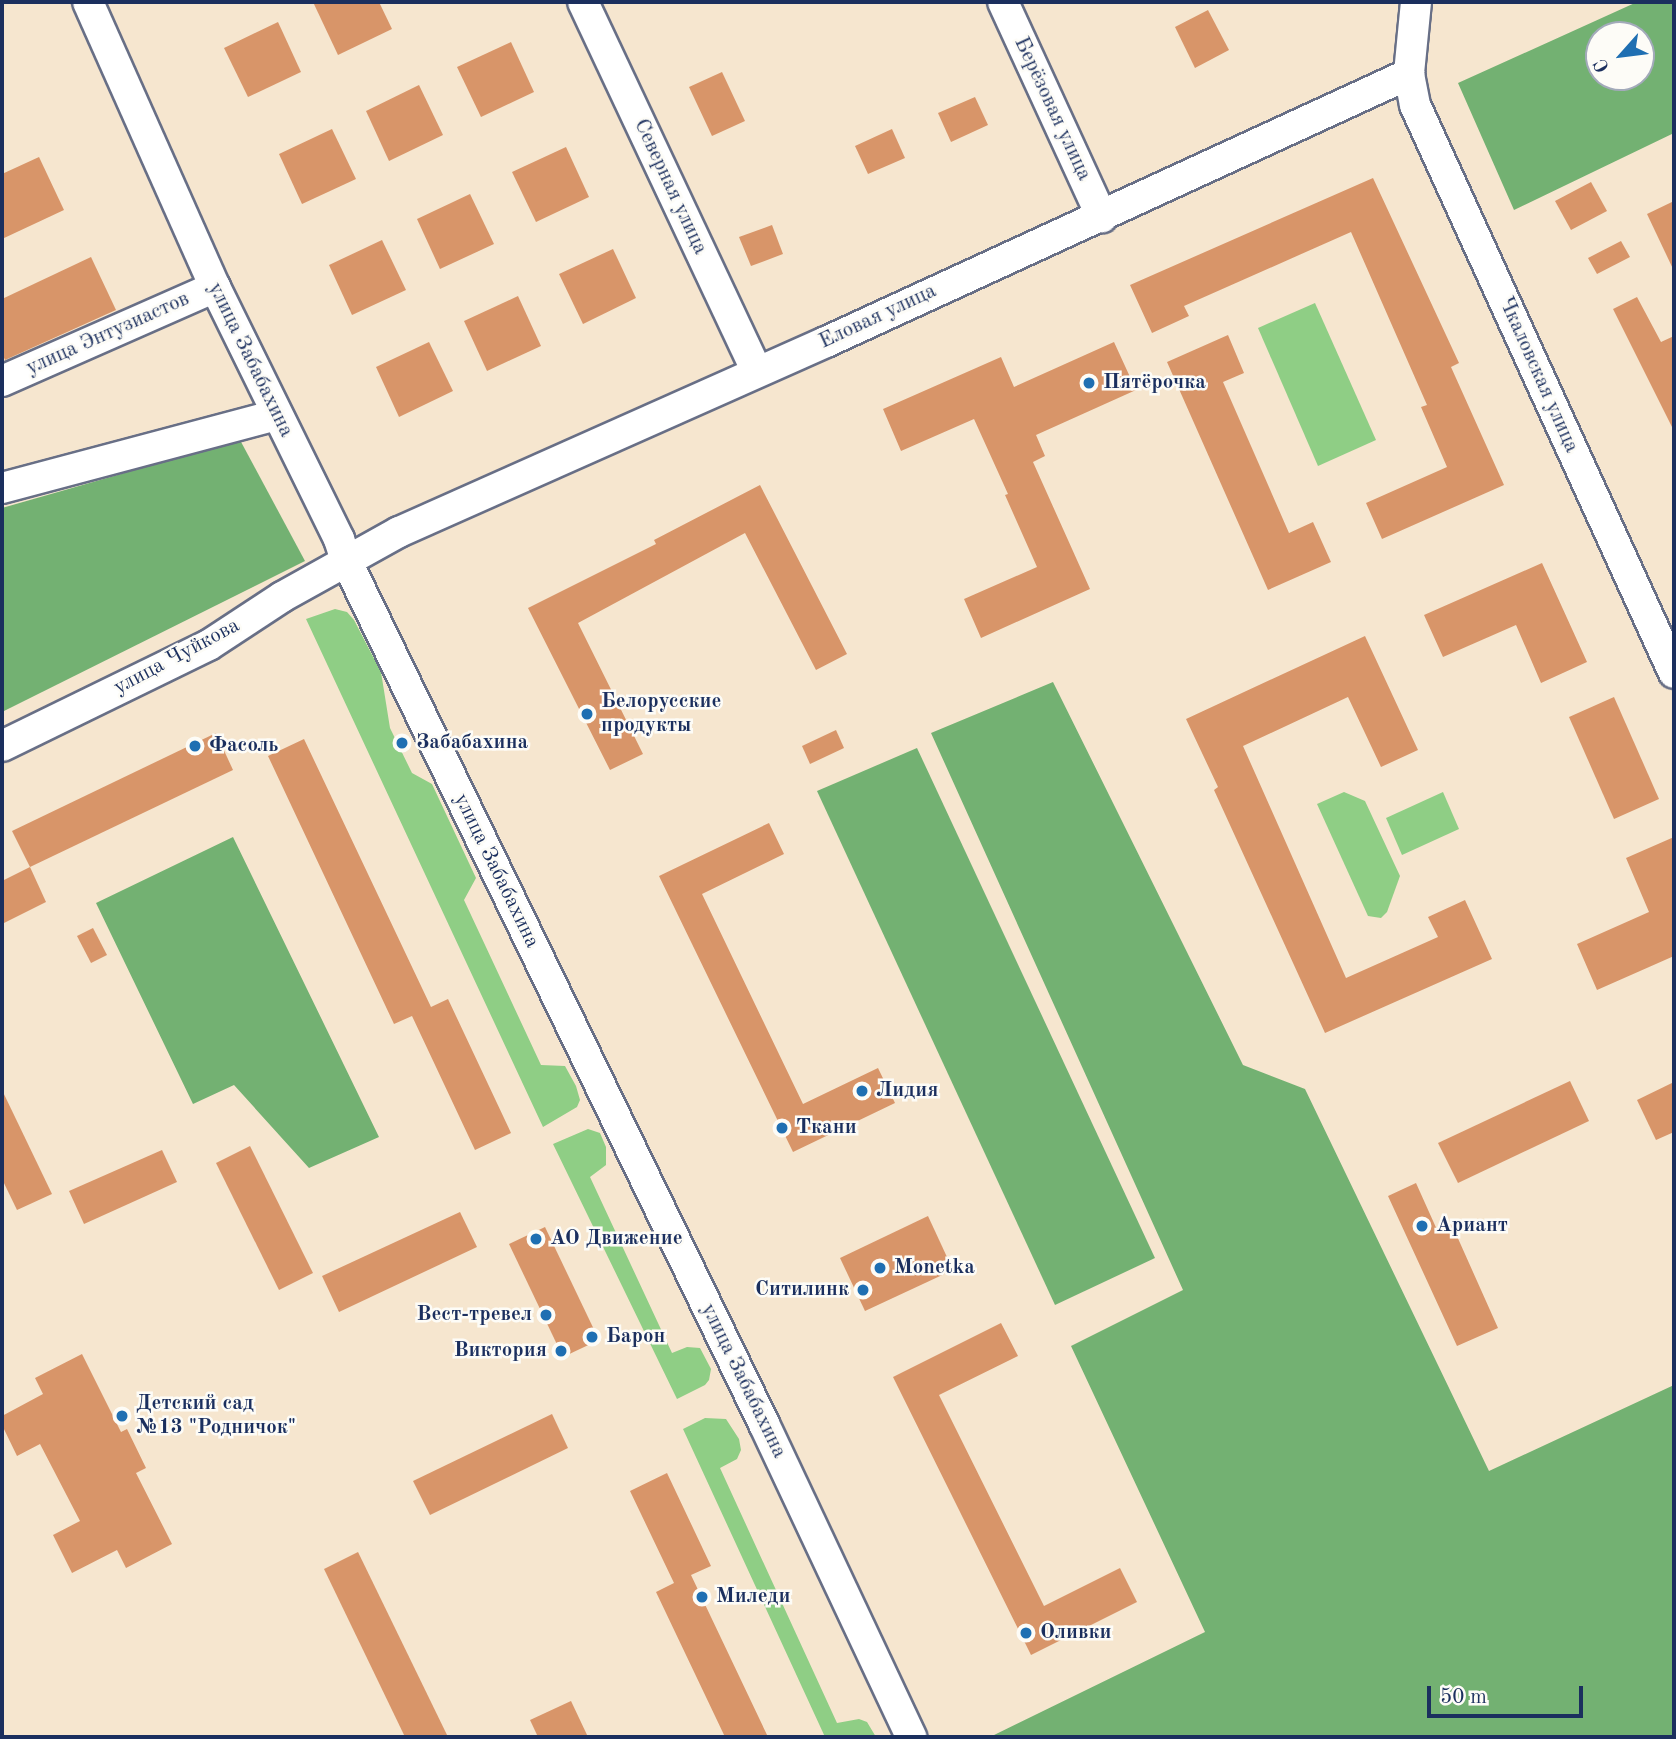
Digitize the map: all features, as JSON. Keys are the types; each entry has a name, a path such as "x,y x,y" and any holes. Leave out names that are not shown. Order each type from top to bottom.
{"street":[{"name":"улица Забабахина","path":"88,2 215,287 339,539 346,560 911,1737"},
{"name":"Северная улица","path":"583,2 757,371"},
{"name":"Берёзовая улица","path":"1003,2 1102,217"},
{"path":"1409,74 1416,2"},
{"name":"Еловая улица","path":"346,560 399,532 1102,217 1164,184 1409,74"},
{"name":"Чкаловская улица","path":"1409,74 1416,104 1674,673"},
{"name":"улица Энтузиастов","path":"2,381 215,287"},
{"path":"2,488 276,415"},
{"name":"улица Чуйкова","path":"2,746 209,645 346,560"}],"green space":[{"path":"1637,2 1674,2 1674,133 1514,210 1458,83 1585,26 1585,91 1655,91 1655,21 1595,21"},
{"path":"1315,303 1376,440 1318,466 1258,328"},
{"path":"240,440 305,561 2,712 2,508"},
{"path":"335,609 347,612 354,620 381,672 390,728 412,773 432,784 476,878 464,900 541,1065 565,1066 576,1086 580,1100 577,1107 543,1127 306,619"},
{"path":"1053,682 1243,1065 1305,1089 1489,1471 1674,1385 1674,1737 990,1737 1205,1632 1071,1346 1183,1290 931,733"},
{"path":"917,748 1155,1258 1055,1305 817,791"},
{"path":"1344,792 1365,801 1400,876 1387,912 1381,918 1368,916 1317,804"},
{"path":"1443,792 1459,829 1402,855 1386,818"},
{"path":"233,837 379,1137 309,1168 234,1085 193,1104 96,903"},
{"path":"588,1129 600,1133 606,1147 606,1165 590,1177 672,1353 687,1347 700,1348 711,1369 705,1385 677,1399 553,1144"},
{"path":"705,1418 726,1419 739,1439 741,1450 737,1459 720,1468 837,1723 859,1719 867,1722 876,1737 825,1737 683,1429"}],"building":[{"path":"313,2 379,2 392,29 338,55"},
{"path":"1208,10 1229,50 1195,68 1175,27"},
{"path":"278,22 301,72 248,97 224,48"},
{"path":"511,42 534,92 481,117 457,67"},
{"path":"722,72 745,121 712,136 689,87"},
{"path":"419,85 443,135 389,161 366,111"},
{"path":"975,97 988,125 951,142 938,113"},
{"path":"332,129 356,179 302,204 279,154"},
{"path":"892,129 905,158 868,174 855,146"},
{"path":"566,147 589,197 536,222 512,172"},
{"path":"39,157 64,210 2,239 2,174"},
{"path":"1373,178 1459,363 1451,367 1504,485 1382,539 1366,503 1447,467 1421,407 1427,405 1351,232 1184,306 1189,316 1152,333 1130,285"},
{"path":"1591,182 1607,211 1571,230 1555,201"},
{"path":"470,194 494,244 440,269 417,219"},
{"path":"1674,201 1674,271 1647,214"},
{"path":"772,225 783,254 751,266 739,237"},
{"path":"382,240 406,290 352,315 329,265"},
{"path":"1621,241 1630,257 1597,274 1588,258"},
{"path":"613,249 636,298 583,324 559,274"},
{"path":"91,257 116,310 5,360 2,353 2,299"},
{"path":"518,296 541,346 487,371 464,321"},
{"path":"1637,297 1661,342 1674,336 1674,431 1613,309"},
{"path":"1228,335 1244,373 1223,382 1289,533 1313,522 1331,562 1268,590 1167,362"},
{"path":"429,342 453,391 399,417 376,367"},
{"path":"1114,342 1136,390 1036,435 1045,456 1033,462 1090,589 981,638 964,599 1037,567 1005,495 1008,494 974,419 901,451 883,409 1001,357 1014,387"},
{"path":"760,485 847,654 816,670 745,533 578,623 643,754 610,770 528,608 656,544 654,540"},
{"path":"1542,563 1587,662 1541,683 1516,625 1443,657 1424,615"},
{"path":"1365,636 1418,750 1381,767 1348,697 1243,746 1346,978 1438,937 1428,917 1465,900 1492,959 1325,1033 1214,790 1218,787 1186,719"},
{"path":"1614,697 1659,799 1614,819 1569,717"},
{"path":"836,730 844,748 810,764 802,746"},
{"path":"216,733 233,770 30,867 12,831"},
{"path":"304,739 431,1007 448,999 511,1133 475,1150 412,1016 394,1024 268,756"},
{"path":"769,823 784,854 702,894 803,1104 878,1068 895,1103 793,1152 659,876"},
{"path":"1674,837 1674,956 1597,990 1577,944 1649,912 1626,858"},
{"path":"30,867 46,902 2,924 2,881"},
{"path":"93,928 107,955 91,963 77,936"},
{"path":"1570,1081 1589,1121 1458,1183 1438,1143"},
{"path":"1674,1082 1674,1132 1656,1140 1637,1100"},
{"path":"2,1090 52,1194 17,1210 2,1179"},
{"path":"250,1146 313,1273 279,1290 216,1163"},
{"path":"162,1150 177,1182 84,1224 69,1191"},
{"path":"1416,1183 1438,1232 1452,1225 1498,1328 1457,1346 1388,1196"},
{"path":"460,1212 477,1247 339,1312 322,1276"},
{"path":"928,1216 953,1270 865,1311 840,1258"},
{"path":"545,1227 599,1340 563,1357 509,1244"},
{"path":"1001,1323 1018,1356 939,1395 1044,1606 1120,1568 1137,1602 1031,1655 893,1377"},
{"path":"82,1354 121,1432 127,1429 146,1468 136,1473 172,1544 126,1568 117,1550 72,1573 53,1535 80,1521 40,1444 17,1456 2,1425 2,1416 43,1394 35,1378"},
{"path":"552,1414 568,1448 430,1515 413,1481"},
{"path":"667,1473 711,1566 691,1575 768,1737 725,1737 656,1592 674,1583 630,1491"},
{"path":"358,1552 448,1737 405,1737 324,1569"},
{"path":"571,1701 588,1737 538,1737 530,1720"}],"place":[{"name":"Пятёрочка","path":"1089,383"},
{"name":"Белорусские продукты","path":"587,714"},
{"name":"Забабахина","path":"402,743"},
{"name":"Фасоль","path":"195,746"},
{"name":"Лидия","path":"862,1091"},
{"name":"Ткани","path":"782,1128"},
{"name":"Ариант","path":"1422,1226"},
{"name":"АО Движение","path":"536,1239"},
{"name":"Monetka","path":"880,1268"},
{"name":"Ситилинк","path":"863,1290"},
{"name":"Вест-тревел","path":"546,1315"},
{"name":"Барон","path":"592,1337"},
{"name":"Виктория","path":"561,1351"},
{"name":"Детский сад №13 \"Родничок\"","path":"122,1416"},
{"name":"Миледи","path":"702,1597"},
{"name":"Оливки","path":"1026,1633"}]}
